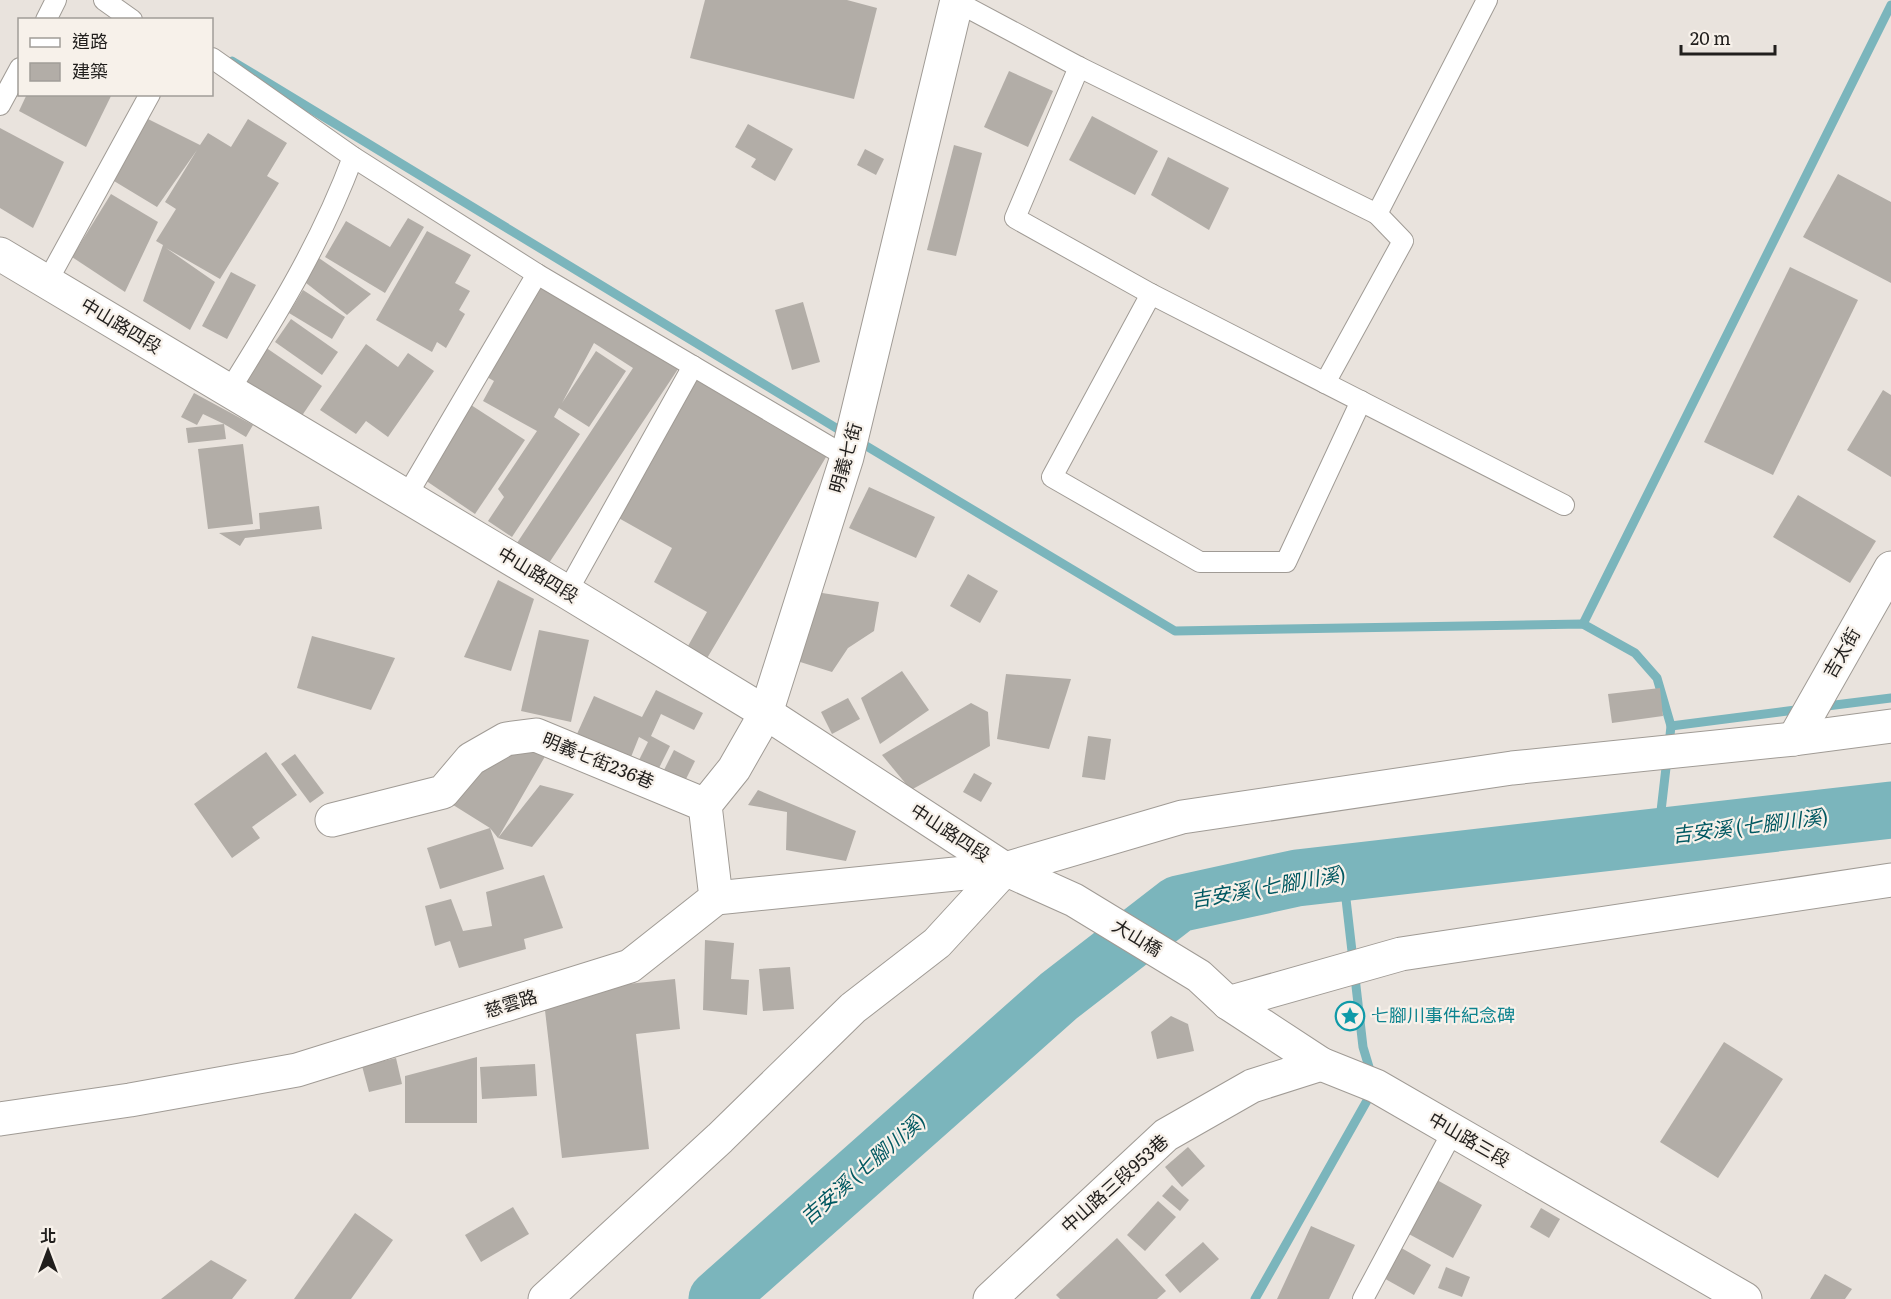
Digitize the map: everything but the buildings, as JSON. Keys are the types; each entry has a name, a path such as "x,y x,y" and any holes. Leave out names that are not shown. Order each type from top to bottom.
{"street":[{"name":"明義七街","path":"705,805 734,769 766,713 850,444 957,1"},
{"name":"中山路四段","path":"0,254 766,713 1005,869 1074,900"},
{"name":"吉太街","path":"1794,739 1891,567"},
{"path":"705,805 716,898 1005,869 1182,818 1512,768 1794,739 1891,726"},
{"name":"明義七街236巷","path":"332,820 443,792 471,759 506,739 536,735 705,805"},
{"path":"545,1299 720,1138 853,1008 937,943 1005,869"},
{"path":"1228,1003 1401,954 1891,880"},
{"name":"慈雲路","path":"0,1119 130,1100 297,1070 630,966 716,898"},
{"name":"大山橋","path":"1074,900 1199,976"},
{"name":"中山路三段","path":"1199,976 1228,1003 1321,1064 1376,1086 1745,1299"},
{"name":"中山路三段953巷","path":"990,1299 1166,1135 1252,1086 1321,1064"}],"lane":[{"path":"47,18 56,0"},
{"path":"104,0 129,18"},
{"path":"1377,214 1487,0"},
{"path":"957,1 1078,67 1377,214 1403,241 1325,383"},
{"path":"213,58 353,157 537,274 693,366 850,444"},
{"path":"1078,67 1014,218 1151,294 1564,505"},
{"path":"0,105 18,72"},
{"path":"46,282 149,96"},
{"path":"230,391 311,254 338,198 353,157"},
{"path":"406,497 537,274"},
{"path":"1151,294 1052,477 1200,562 1286,562 1361,401"},
{"path":"567,592 693,366"},
{"path":"1363,1299 1452,1131"}],"waterway":[{"path":"1583,624 1891,5"},
{"path":"232,61 846,434"},
{"path":"858,441 1175,631 1583,624 1635,653 1657,678 1671,726 1669,745"},
{"path":"1819,707 1891,698"},
{"path":"1671,726 1803,709"},
{"path":"1658,837 1667,759"},
{"name":"吉安溪 (七腳川溪)","path":"717,1299 1059,996 1178,904 1297,878 1891,810"},
{"path":"1343,873 1363,1047 1372,1077"},
{"path":"1255,1299 1373,1090"}],"place":[{"name":"七腳川事件紀念碑","path":"1350,1016"}]}
